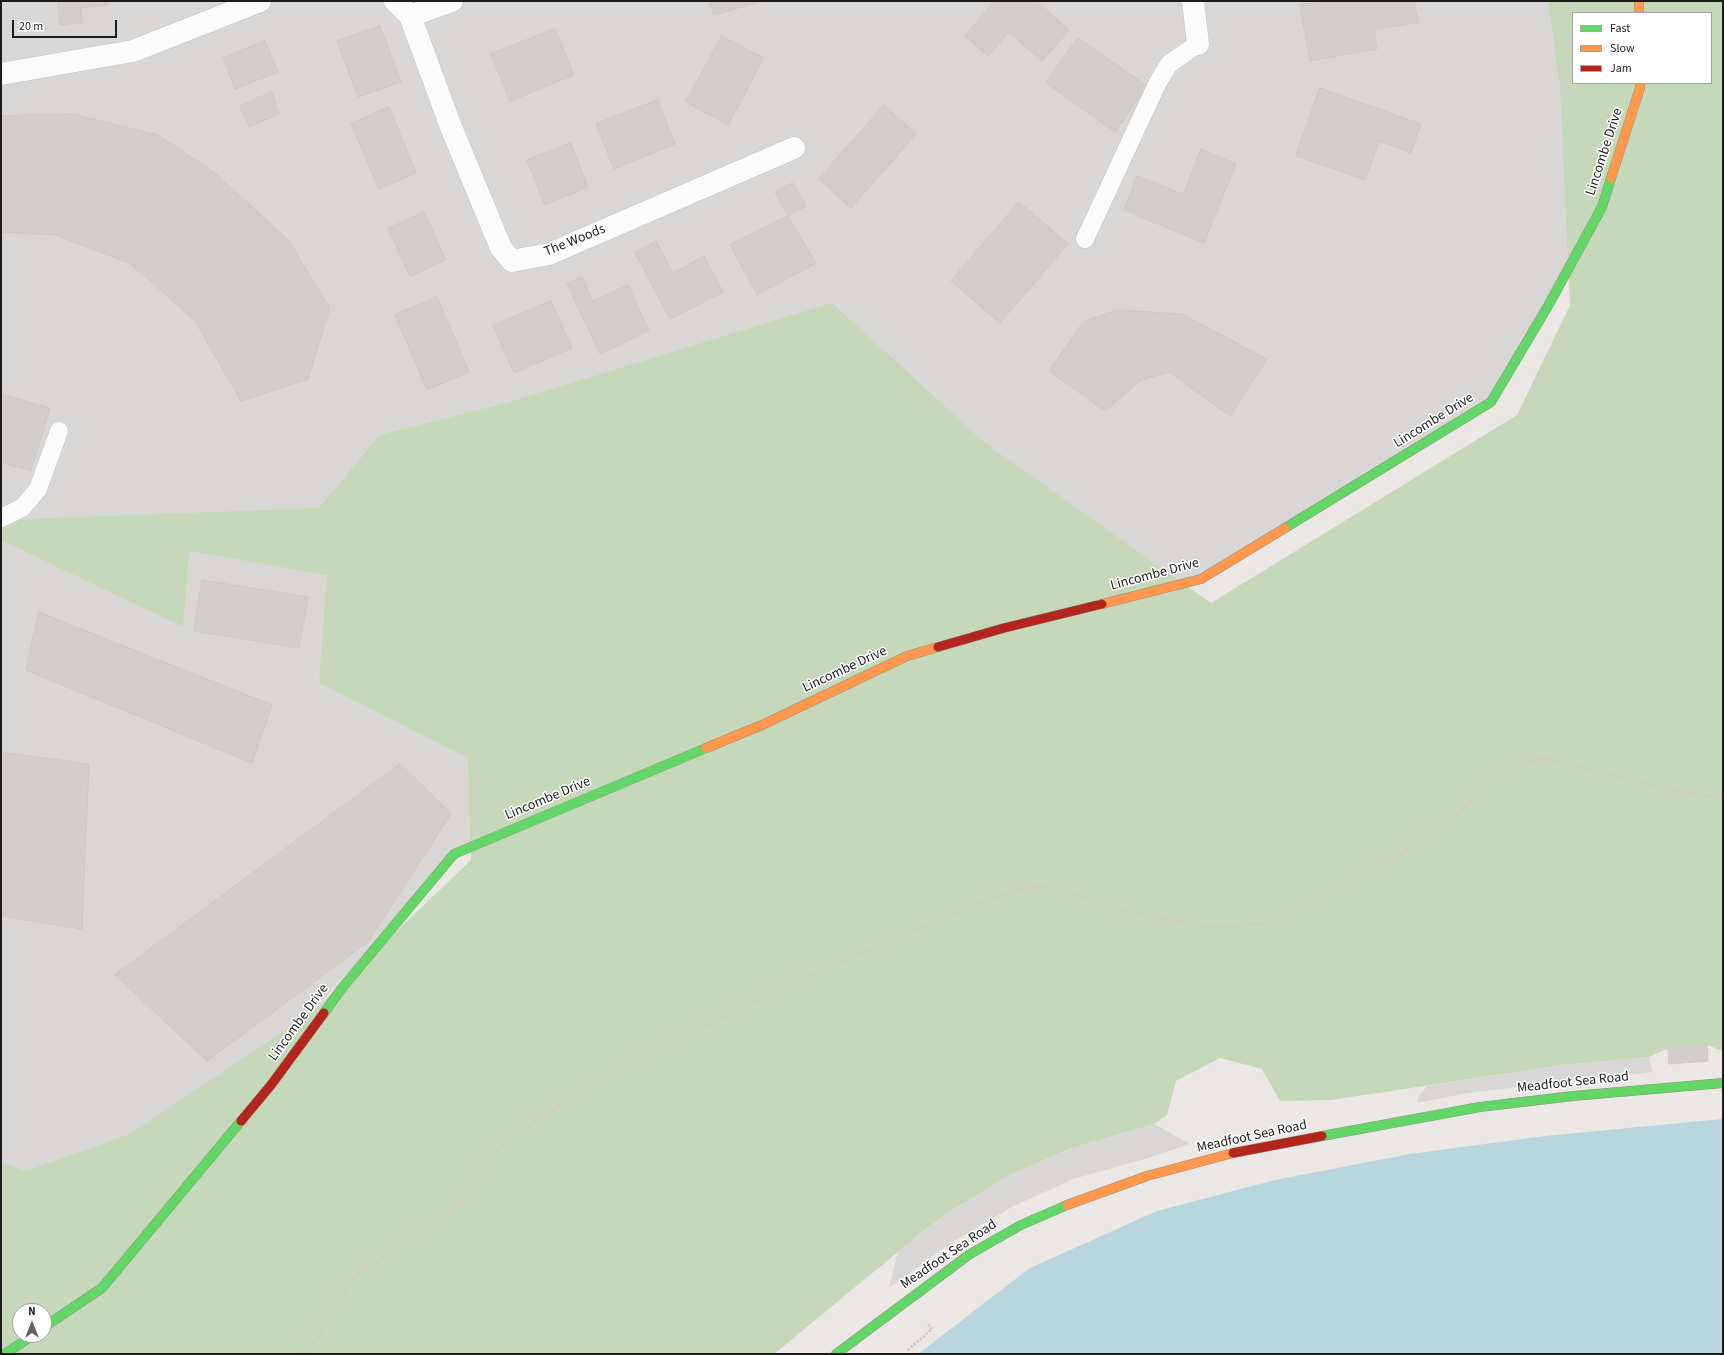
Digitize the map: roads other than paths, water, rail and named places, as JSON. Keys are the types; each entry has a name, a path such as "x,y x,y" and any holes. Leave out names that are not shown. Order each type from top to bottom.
{"street":[{"path":"2,70 133,51 260,1"},
{"name":"The Woods","path":"452,1 402,8 501,248 512,261 549,254 794,148"},
{"path":"1193,1 1198,44"},
{"path":"1639,1 1639,12"},
{"name":"Lincombe Drive","path":"52,1322 102,1288 271,1085 342,988 454,854 762,725 907,656 1004,628 1201,579 1491,402 1548,306 1602,207 1640,84"},
{"name":"Meadfoot Sea Road","path":"836,1354 970,1254 1021,1224 1080,1199 1147,1176 1245,1150 1480,1107 1573,1096 1723,1083"},
{"path":"5,1354 21,1343"}],"lane":[{"path":"1085,239 1158,82 1169,64 1198,44"},
{"path":"1,518 22,508 38,489 59,431"}],"water":[{"path":"1723,1119 1723,1354 918,1354 1030,1268 1157,1211 1275,1180 1410,1154 1545,1136"}]}
